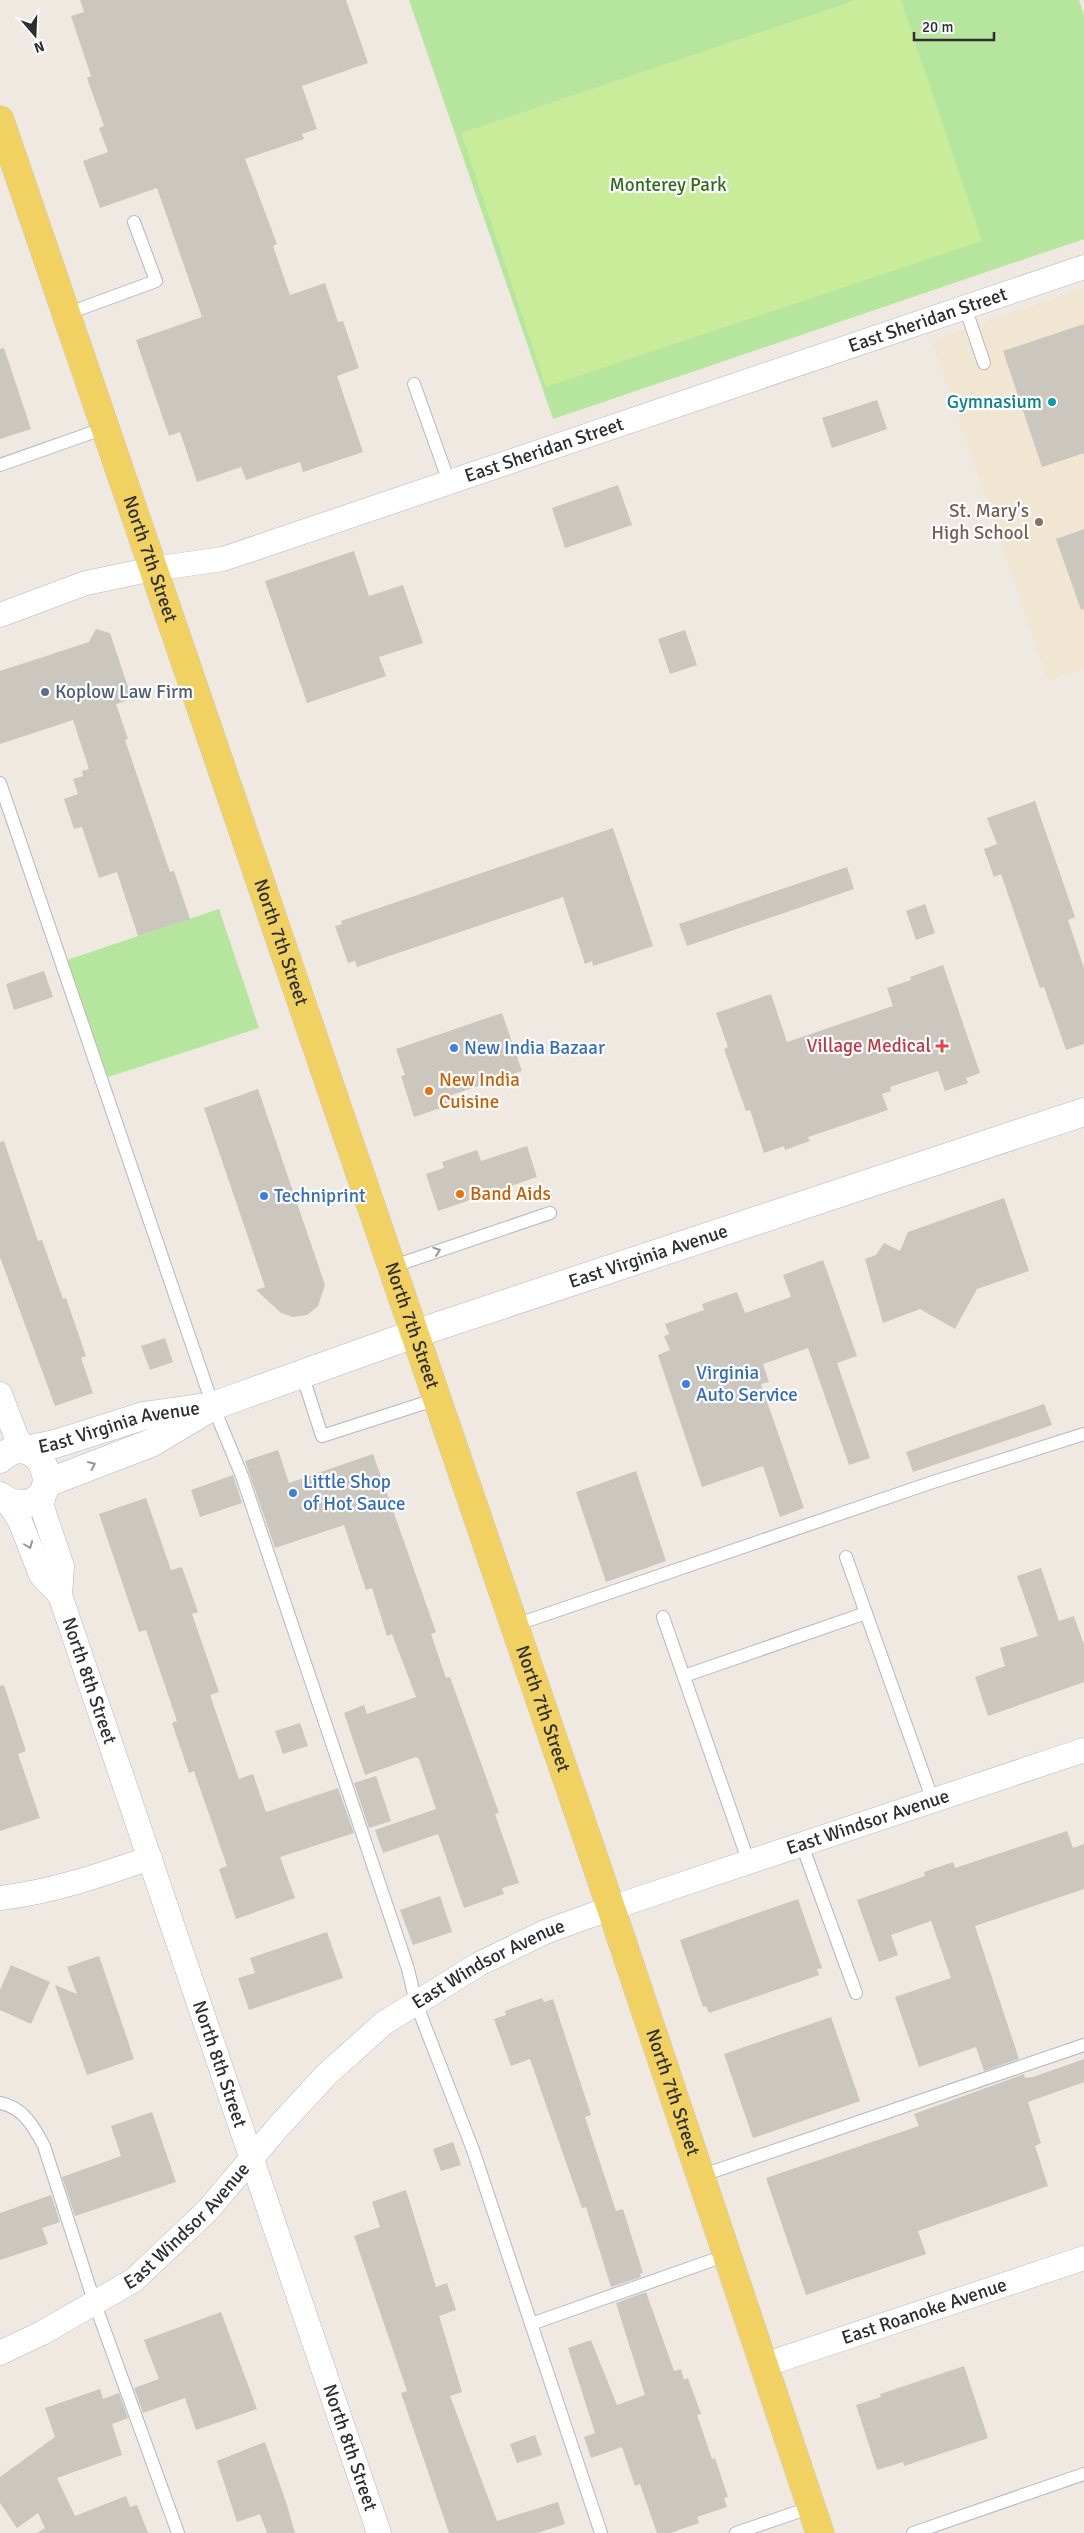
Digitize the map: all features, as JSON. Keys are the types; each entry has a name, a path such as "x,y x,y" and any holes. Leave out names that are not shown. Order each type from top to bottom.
{"main road":[{"name":"North 7th Street","path":"0,120 8,169 66,314 515,1625 820,2533"}],"street":[{"name":"East Sheridan Street","path":"0,615 86,583 153,569 223,559 1084,267"},
{"name":"East Virginia Avenue","path":"2,1498 15,1504 32,1502 45,1486 151,1443 213,1406 414,1334 1084,1112"},
{"path":"0,1394 16,1436 17,1453 41,1459 45,1466 45,1486"},
{"name":"East Virginia Avenue","path":"17,1453 55,1444 143,1416 213,1406"},
{"name":"North 8th Street","path":"45,1486 42,1507 62,1566 60,1595 380,2533"},
{"name":"North 8th Street","path":"2,1498 20,1521 41,1575 60,1595"},
{"name":"East Windsor Avenue","path":"0,2353 95,2304 134,2280 167,2251 208,2210 279,2126 352,2050 384,2023 479,1964 523,1942 611,1908 1084,1750"},
{"path":"0,1898 47,1890 93,1878 150,1858"},
{"name":"East Roanoke Avenue","path":"764,2365 1084,2258"}],"lane":[{"path":"66,314 156,282 134,222"},
{"path":"965,307 984,362"},
{"path":"414,384 449,482"},
{"path":"0,465 105,428"},
{"path":"0,783 213,1406 246,1486 408,1969 416,2003 473,2150 601,2533"},
{"path":"391,1267 550,1213"},
{"path":"302,1374 322,1436 437,1398"},
{"path":"515,1625 933,1482 1084,1434"},
{"path":"846,1557 932,1801"},
{"path":"684,1676 866,1613"},
{"path":"663,1617 749,1863"},
{"path":"802,1845 856,1993"},
{"path":"700,2176 1084,2045"},
{"path":"0,2103 22,2113 32,2124 44,2146 95,2304 178,2533"},
{"path":"531,2324 727,2255"},
{"path":"913,2533 1084,2474"},
{"path":"736,2533 812,2507"}],"shaded area":[{"name":"St. Mary's High School","path":"1084,288 1084,668 1048,681 932,341"}],"green space":[{"name":"Monterey Park","path":"409,0 1079,0 1084,15 1084,239 553,419"},
{"name":"Monterey Park","path":"856,0 901,0 982,241 546,387 461,133"},
{"path":"219,909 259,1028 108,1077 67,960"}],"building":[{"path":"80,0 346,0 368,63 302,86 317,129 302,134 304,139 245,159 277,244 273,246 290,295 325,283 338,322 343,321 359,368 337,376 363,452 303,472 300,462 246,480 241,467 197,482 180,432 169,436 136,340 202,317 157,188 100,208 83,161 108,152 99,128 104,126 87,78 91,76 71,16 84,12"},
{"name":"Gymnasium","path":"1084,324 1084,453 1042,467 1003,351"},
{"path":"4,348 31,429 0,439 0,349"},
{"path":"877,400 887,429 832,448 822,418"},
{"path":"618,485 632,525 565,548 552,508"},
{"path":"1084,529 1084,609 1081,610 1056,539"},
{"path":"354,551 369,596 403,585 423,643 379,657 386,676 307,703 265,581"},
{"path":"96,629 110,633 132,699 116,704 128,739 125,740 170,872 174,871 190,919 138,936 117,872 99,878 82,827 74,829 64,799 78,794 73,779 83,776 82,771 89,769 73,720 0,744 0,671 89,642"},
{"path":"685,630 697,665 670,674 658,639"},
{"path":"1035,801 1075,917 1068,920 1084,968 1084,1044 1066,1050 1044,987 1040,988 1001,874 994,877 984,849 997,844 987,818"},
{"path":"613,828 653,946 593,966 592,961 585,964 563,897 357,967 355,961 348,963 335,926 342,924 341,921"},
{"path":"847,867 854,889 687,946 679,924"},
{"path":"925,904 935,933 916,940 906,911"},
{"path":"943,965 980,1073 966,1078 968,1083 945,1091 938,1071 890,1087 891,1091 882,1094 888,1110 808,1137 810,1141 785,1150 784,1146 764,1153 750,1110 746,1111 724,1049 728,1047 716,1013 771,994 787,1042 893,1006 887,988 911,980 910,977"},
{"path":"44,971 53,997 14,1010 6,984"},
{"path":"502,1013 522,1071 452,1095 455,1103 414,1117 401,1076 405,1075 396,1049"},
{"name":"Techniprint","path":"258,1089 325,1285 318,1306 307,1315 293,1317 281,1313 256,1290 265,1287 204,1108"},
{"path":"4,1141 38,1241 42,1240 63,1299 66,1298 86,1356 81,1358 93,1393 55,1406 0,1257 0,1142"},
{"name":"Band Aids","path":"527,1146 537,1177 438,1211 426,1174 444,1168 442,1162 477,1150 481,1161"},
{"path":"1004,1198 1029,1271 977,1289 955,1329 920,1309 883,1323 865,1259 876,1255 884,1243 900,1251 908,1232"},
{"path":"823,1260 857,1356 837,1363 870,1458 849,1465 808,1348 763,1364 769,1382 761,1384 804,1508 780,1517 763,1466 702,1487 658,1355 670,1350 664,1336 669,1334 665,1324 704,1310 702,1304 737,1292 745,1313 791,1297 783,1275"},
{"path":"165,1338 173,1362 150,1370 141,1346"},
{"path":"1044,1404 1052,1425 913,1472 906,1452"},
{"path":"278,1450 289,1483 373,1454 436,1632 431,1634 446,1678 450,1677 499,1813 495,1814 519,1883 502,1888 504,1894 464,1908 438,1834 383,1853 375,1830 436,1809 419,1759 416,1757 365,1775 344,1713 364,1705 367,1714 416,1697 392,1634 387,1636 372,1588 366,1590 344,1525 275,1548 245,1461"},
{"path":"636,1471 666,1561 606,1582 576,1492"},
{"path":"233,1475 242,1503 200,1517 191,1490"},
{"path":"146,1498 171,1570 182,1567 198,1612 192,1614 219,1692 210,1695 239,1779 253,1774 266,1812 338,1788 354,1833 280,1857 295,1898 236,1919 219,1869 227,1866 194,1771 189,1773 172,1723 177,1721 146,1630 139,1632 99,1514"},
{"path":"1041,1568 1059,1621 1074,1616 1084,1645 1084,1682 988,1716 975,1677 1005,1666 1000,1648 1038,1636 1017,1576"},
{"path":"4,1685 26,1751 18,1754 40,1818 0,1831 0,1686"},
{"path":"300,1723 308,1746 283,1754 275,1731"},
{"path":"376,1776 391,1821 369,1828 354,1783"},
{"path":"1067,1831 1073,1848 1084,1844 1084,1889 975,1926 1019,2059 984,2071 976,2047 919,2067 895,1997 951,1978 931,1921 891,1935 898,1955 879,1962 857,1900 925,1876 924,1872 953,1862 955,1868"},
{"path":"440,1896 452,1932 413,1945 400,1910"},
{"path":"798,1899 822,1968 817,1969 819,1975 709,2013 706,2006 703,2007 680,1940"},
{"path":"327,1932 343,1978 249,2010 238,1978 255,1973 250,1958"},
{"path":"99,1956 134,2059 87,2075 55,1985 77,1994 67,1967"},
{"path":"11,1965 50,1982 31,2024 0,2010 0,1990"},
{"path":"542,1998 544,2002 553,1999 591,2115 585,2117 616,2211 623,2209 643,2273 640,2274 641,2277 611,2287 586,2207 582,2208 530,2059 511,2066 494,2019 506,2015 505,2011"},
{"path":"831,2017 860,2101 753,2138 724,2054"},
{"path":"1084,2059 1084,2082 1028,2102 1041,2143 1035,2146 1048,2186 918,2231 926,2254 806,2295 766,2178 919,2126 914,2114 1024,2074 1025,2078 1033,2077"},
{"path":"152,2112 176,2182 75,2216 62,2177 121,2156 111,2126"},
{"path":"453,2142 461,2165 441,2171 433,2149"},
{"path":"406,2190 436,2287 447,2283 456,2310 439,2316 462,2392 450,2396 497,2521 558,2502 565,2524 537,2533 449,2533 401,2393 407,2391 354,2236 380,2227 372,2202"},
{"path":"51,2195 60,2222 42,2228 48,2244 0,2260 0,2213"},
{"path":"646,2292 674,2371 681,2369 684,2380 688,2378 701,2414 697,2415 712,2459 715,2458 728,2497 724,2498 727,2507 697,2517 699,2523 670,2533 657,2533 640,2484 635,2486 622,2447 591,2458 584,2437 595,2433 568,2348 591,2340 617,2405 645,2395 616,2303"},
{"path":"221,2312 257,2409 196,2430 185,2398 143,2413 134,2388 159,2379 144,2340"},
{"path":"964,2366 988,2438 904,2466 903,2462 877,2470 856,2405 881,2397 880,2394"},
{"path":"100,2389 103,2399 119,2393 128,2418 112,2424 122,2455 57,2478 75,2516 126,2496 130,2507 137,2505 148,2533 37,2533 45,2528 38,2513 17,2528 0,2503 0,2477 55,2437 45,2408"},
{"path":"535,2435 542,2455 517,2463 510,2444"},
{"path":"265,2442 295,2533 267,2533 260,2514 237,2522 217,2461"}],"place":[{"name":"Gymnasium","path":"1052,402"},
{"name":"St. Mary's High School","path":"1039,522"},
{"name":"Koplow Law Firm","path":"45,692"},
{"name":"Village Medical","path":"942,1046"},
{"name":"New India Bazaar","path":"454,1048"},
{"name":"New India Cuisine","path":"429,1091"},
{"name":"Band Aids","path":"460,1194"},
{"name":"Techniprint","path":"264,1196"},
{"name":"Virginia Auto Service","path":"686,1384"},
{"name":"Little Shop of Hot Sauce","path":"293,1493"}]}
